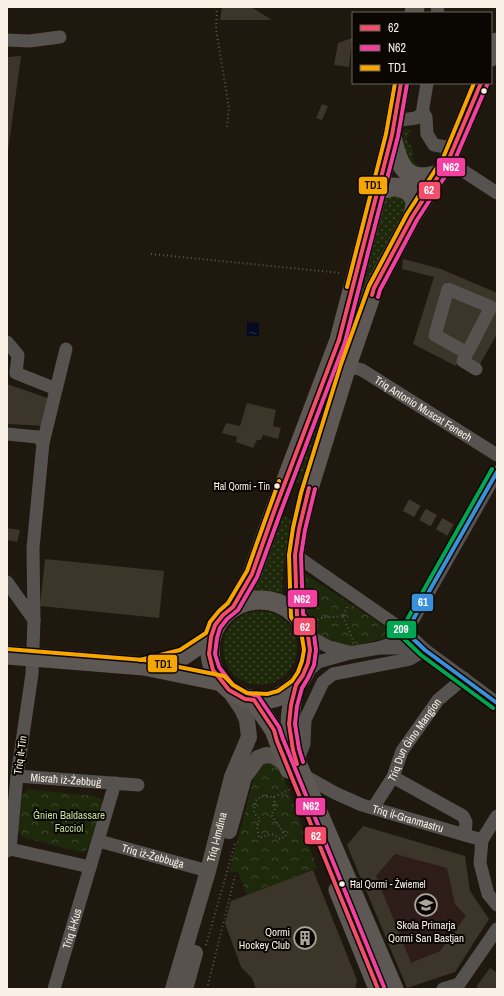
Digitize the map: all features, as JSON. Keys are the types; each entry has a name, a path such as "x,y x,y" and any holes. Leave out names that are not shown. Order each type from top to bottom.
{"highway":[{"path":"492,55 497,42"},
{"path":"233,607 252,574 275,508 339,340 378,191 393,128 401,84"},
{"path":"378,989 295,772 289,724 290,705 299,680 308,663 310,650 303,626 295,555 307,495 347,366 374,288 412,217 447,161 481,84"},
{"path":"393,128 396,155 403,168 409,173 422,178 430,177 447,161"},
{"path":"378,191 393,187 401,187 414,196 415,203 412,217"},
{"path":"299,680 281,696 268,700 245,699 226,686 213,670 209,654 211,637 216,625 223,615 233,607 249,600 267,600 283,605 303,626"},
{"path":"144,666 183,656 211,637"},
{"path":"7,655 144,666 226,686"},
{"path":"254,700 274,730 295,772 315,805 394,989"}],"main road":[{"name":"Triq l-Imdina","path":"173,989 208,871 232,777 249,737 247,720 242,709 226,686"},
{"name":"Triq l-Imdina","path":"185,989 244,777 258,758 266,756 274,756 295,772"}],"street":[{"path":"7,40 29,41 60,37"},
{"path":"393,128 420,116 427,84"},
{"path":"422,112 426,117 427,134 447,161 497,193"},
{"path":"467,352 435,335 448,289 491,307 463,361 476,369"},
{"path":"7,342 18,355 16,373 56,389"},
{"name":"Triq it-Tin","path":"9,850 17,776 32,674 34,620 33,548 43,443 66,349"},
{"name":"Triq Antonio Muscat Fenech","path":"347,366 362,370 497,455"},
{"path":"7,434 38,437 43,443"},
{"path":"379,648 397,642 406,632 497,472"},
{"path":"295,555 406,632 425,650 497,703"},
{"path":"7,582 34,620"},
{"path":"303,626 329,647 352,652"},
{"path":"299,680 318,662 352,652 379,648 408,648 425,650"},
{"path":"295,772 304,744 305,720 323,682 333,674 410,659 425,650"},
{"name":"Triq Dun Ġino Mangion","path":"373,808 393,777 402,751 438,700 464,678"},
{"name":"Triq il-Granmastru","path":"295,772 334,793 373,808 482,840"},
{"name":"Misraħ iż-Żebbuġ","path":"17,776 138,785"},
{"path":"393,777 463,816 466,822 465,835"},
{"name":"Misraħ iż-Żebbuġ","path":"90,867 99,841 115,783"},
{"path":"315,805 334,793"},
{"path":"497,816 482,840 480,863 488,894 497,905"},
{"name":"Triq iż-Żebbuġa","path":"99,841 208,871"},
{"path":"9,850 90,867"},
{"name":"Triq il-Kus","path":"54,989 90,867"},
{"path":"443,989 460,987 497,929"}],"path":[{"path":"218,7 216,28 229,108 227,128"},
{"path":"151,254 356,275"},
{"path":"303,626 324,617 343,616 351,634 352,652"},
{"path":"274,797 262,796 254,801 254,813 260,819 257,826 259,838 272,834 280,839 286,836 271,815 275,809 274,797 295,772"},
{"path":"60,814 64,817 65,823 62,827 58,828 54,826 52,821 53,817 60,814"},
{"path":"205,951 237,837"},
{"path":"207,989 235,876"}],"shaded area":[{"name":"Skola Primarja Qormi San Bastjan","path":"363,826 465,856 470,891 489,919 455,972 407,988 347,845"}],"green space":[{"path":"406,128 411,131 407,136 408,142 413,148 413,160 418,165 432,172 420,174 404,154 403,132"},
{"path":"396,194 407,202 408,209 301,484 296,481 343,353 384,201 388,196"},
{"path":"283,516 292,520 283,568 282,594 267,590 253,591"},
{"path":"305,574 398,635 345,648 318,635 306,613"},
{"path":"260,611 281,617 291,627 297,648 291,669 281,679 260,685 239,679 229,669 223,648 229,627 239,617"},
{"path":"273,762 281,769 317,868 247,895 238,872 229,872 255,774 264,764"},
{"name":"Ġnien Baldassare Facciol","path":"28,789 93,796 102,799 102,806 89,847 85,851 79,852 22,837 18,831 23,794"}],"water":[{"path":"247,322 259,323 259,336 247,336"}],"building":[{"path":"222,7 251,7 272,20 220,20"},
{"path":"352,38 349,67 334,65 338,43"},
{"path":"21,56 8,151 7,151 8,57"},
{"path":"322,104 328,106 322,120 316,118"},
{"path":"403,259 441,269 497,293 497,334 480,364 469,357 495,304 446,282 428,335 432,339 463,355 456,366 413,344 434,277 402,269"},
{"path":"451,296 485,309 465,347 439,332"},
{"path":"7,384 50,399 46,426 7,424"},
{"path":"247,403 276,410 273,426 281,428 278,439 263,435 261,440 257,440 253,448 236,442 237,437 222,433 226,423 240,426"},
{"path":"7,528 20,530 17,542 7,540"},
{"path":"45,559 164,571 159,618 40,606"},
{"path":"363,826 465,856 470,891 489,919 455,972 407,988 364,885 361,887 358,880 361,879 347,845","holes":["395,854 447,868 455,904 466,916 440,951 411,963 376,876"]},
{"name":"Qormi Hockey Club","path":"313,870 357,980 355,989 256,989 252,978 241,967 225,923 231,901"},
{"path":"490,968 497,973 497,989 480,989 476,987"}],"tunnel":[{"path":"406,505 461,536"}],"transit line":[{"name":"TD1","path":"347,287 386,134 395,84"},
{"name":"62","path":"378,989 277,741 274,730 254,700 245,699 229,690 213,670 209,654 211,637 215,625 223,615 233,607 252,574 339,340 392,135 401,84"},
{"name":"N62","path":"384,987 279,727 258,696 247,693 233,685 219,667 215,654 220,628 227,619 238,610 257,577 345,342 398,136 407,84"},
{"name":"TD1","path":"7,649 144,660 224,676 233,685 247,693 267,694 278,691 292,681 298,672 304,650 299,628 291,617 289,555 293,528 301,493 341,364 369,286 407,214 443,158 474,84"},
{"name":"62","path":"372,295 374,288 412,217 448,161 481,84"},
{"name":"N62","path":"378,297 380,290 417,220 453,164 487,85"},
{"name":"209","path":"492,469 400,632 401,636 421,655 493,708"},
{"name":"61","path":"497,472 406,632 425,650 497,703"},
{"name":"TD1","path":"140,660 180,650 206,633 210,622 228,603 247,571 279,481"},
{"name":"62","path":"297,764 289,724 291,705 296,685 303,675 308,663 310,650 308,636 304,625 297,616 295,555 299,529 309,488"},
{"name":"N62","path":"303,762 299,749 295,724 297,706 302,688 314,665 316,650 314,635 310,623 303,614 301,555 305,530 315,489"}],"place":[{"name":"Ħal Qormi - Tin","path":"277,486"},
{"name":"Ħal Qormi - Żwiemel","path":"342,884"},
{"name":"Skola Primarja Qormi San Bastjan","path":"426,905"},
{"name":"Qormi Hockey Club","path":"305,938"}]}
